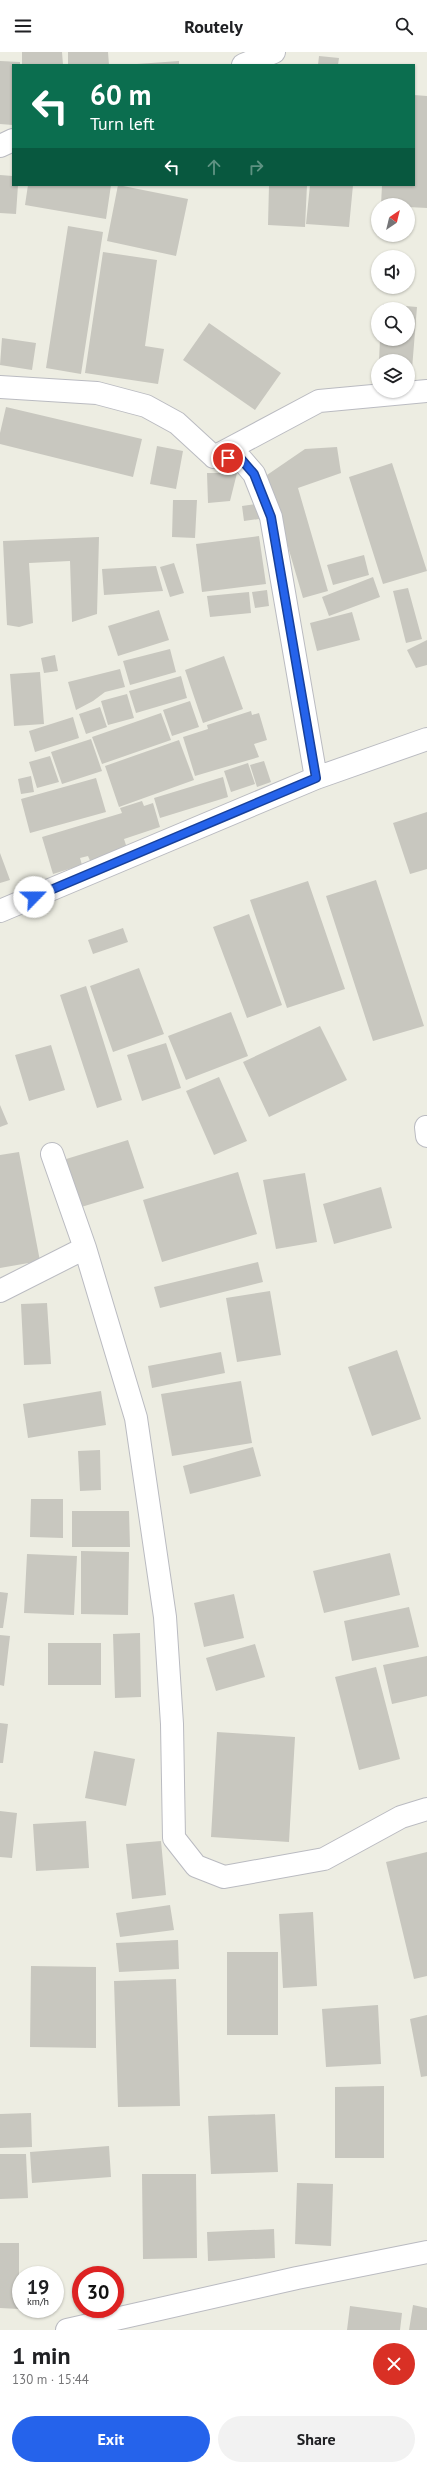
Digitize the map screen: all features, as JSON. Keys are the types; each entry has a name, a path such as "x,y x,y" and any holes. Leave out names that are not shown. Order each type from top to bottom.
{"street":[{"path":"245,64 274,52"},
{"path":"0,146 12,140"},
{"path":"0,387 97,393 146,406 177,423 214,457 241,459 254,474 271,517 316,778"},
{"path":"214,457 319,401 427,391"},
{"path":"0,910 316,778 427,739"},
{"path":"52,1154 85,1248 136,1418 165,1617 172,1724 174,1838 196,1866 224,1877 324,1859 400,1817 427,1809"},
{"path":"0,1291 85,1248"},
{"path":"67,2330 297,2278 427,2252"}],"building":[{"path":"22,52 62,52 63,64 22,64"},
{"path":"68,52 108,52 109,64 68,64"},
{"path":"319,56 339,58 338,64 318,64"},
{"path":"0,61 20,62 20,64 12,64 12,125 0,124"},
{"path":"179,61 179,64 137,64"},
{"path":"415,95 427,96 427,208 415,207 415,198 381,198 382,186 415,186"},
{"path":"0,175 12,176 12,186 18,186 16,214 0,213"},
{"path":"28,186 111,186 106,219 25,205"},
{"path":"118,186 188,199 176,256 107,241"},
{"path":"269,186 307,186 305,227 268,225"},
{"path":"310,186 353,186 349,227 306,224"},
{"path":"68,226 103,232 81,374 46,368"},
{"path":"103,252 157,260 145,346 164,349 158,384 85,373"},
{"path":"415,307 417,307 415,332"},
{"path":"209,323 281,373 255,410 183,360"},
{"path":"2,338 36,343 32,370 0,365"},
{"path":"380,346 414,346 413,354 379,354"},
{"path":"6,407 142,439 133,477 0,444 0,433"},
{"path":"157,446 183,451 176,489 150,484"},
{"path":"337,447 341,473 298,488 328,591 303,598 267,475 305,449"},
{"path":"392,463 427,571 383,584 349,477"},
{"path":"207,473 237,473 230,501 208,503"},
{"path":"173,500 197,500 195,538 172,537"},
{"path":"264,503 266,518 244,521 242,506"},
{"path":"259,536 266,584 202,592 196,544"},
{"path":"99,537 97,614 72,622 70,561 29,563 33,623 19,627 7,625 3,541"},
{"path":"364,555 369,575 333,585 327,565"},
{"path":"174,563 184,593 170,597 160,567"},
{"path":"156,566 163,591 104,595 102,569"},
{"path":"373,577 380,597 329,616 322,597"},
{"path":"408,588 422,639 406,643 393,591"},
{"path":"267,590 269,606 255,608 252,592"},
{"path":"249,592 251,613 210,617 207,596"},
{"path":"159,610 169,640 118,656 108,626"},
{"path":"352,612 360,640 317,651 310,623"},
{"path":"427,640 427,665 416,668 407,650"},
{"path":"170,649 176,672 130,685 123,661"},
{"path":"55,655 58,671 44,673 41,658"},
{"path":"224,656 243,709 203,723 185,670"},
{"path":"120,669 125,687 105,692 93,701 76,710 68,682"},
{"path":"40,672 44,724 14,726 10,674"},
{"path":"181,676 187,698 136,713 129,691"},
{"path":"127,694 134,718 108,725 101,701"},
{"path":"190,701 199,727 172,736 163,710"},
{"path":"100,707 107,727 86,734 79,714"},
{"path":"251,711 252,715 259,713 267,740 254,744 259,757 195,776 183,737 208,729 207,725"},
{"path":"161,713 171,740 102,764 92,737"},
{"path":"73,717 79,738 35,752 29,731"},
{"path":"91,739 102,771 62,784 51,752"},
{"path":"179,740 194,780 119,807 105,766"},
{"path":"50,756 59,782 37,788 29,762"},
{"path":"264,761 271,782 257,787 250,765"},
{"path":"248,763 255,784 231,792 224,771"},
{"path":"31,776 34,792 21,794 18,779"},
{"path":"223,777 228,797 160,818 154,798"},
{"path":"96,778 106,812 30,833 21,799"},
{"path":"142,801 144,806 153,803 160,827 124,839 128,851 91,863 88,856 80,858 82,865 53,874 42,837 122,813 120,808"},
{"path":"427,812 427,869 410,874 393,823"},
{"path":"0,853 10,880 0,883"},
{"path":"376,880 424,1026 373,1041 326,896"},
{"path":"308,881 345,989 287,1008 250,900"},
{"path":"249,914 282,1005 247,1018 213,927"},
{"path":"123,928 128,942 93,954 88,940"},
{"path":"139,968 164,1034 113,1052 90,986"},
{"path":"86,986 122,1100 97,1108 60,995"},
{"path":"231,1012 248,1056 186,1080 168,1036"},
{"path":"320,1026 347,1080 269,1117 243,1062"},
{"path":"166,1043 181,1088 142,1101 127,1055"},
{"path":"51,1045 65,1090 29,1101 15,1055"},
{"path":"219,1077 247,1141 214,1155 186,1091"},
{"path":"0,1105 8,1124 0,1127"},
{"path":"128,1140 144,1188 78,1208 63,1160"},
{"path":"19,1152 40,1261 0,1268 0,1155"},
{"path":"238,1172 257,1234 162,1262 143,1200"},
{"path":"305,1173 317,1242 276,1249 263,1180"},
{"path":"381,1187 392,1228 334,1244 323,1204"},
{"path":"258,1262 263,1282 160,1308 154,1287"},
{"path":"270,1291 281,1355 237,1362 226,1298"},
{"path":"47,1303 51,1364 24,1365 21,1304"},
{"path":"397,1350 421,1419 372,1436 348,1367"},
{"path":"221,1352 225,1373 152,1388 148,1366"},
{"path":"241,1381 252,1443 172,1456 161,1394"},
{"path":"101,1391 106,1425 28,1438 23,1404"},
{"path":"253,1447 261,1476 190,1494 183,1466"},
{"path":"100,1450 101,1490 80,1491 78,1451"},
{"path":"31,1499 63,1499 63,1538 30,1537"},
{"path":"72,1511 129,1511 130,1547 72,1547"},
{"path":"81,1551 129,1552 128,1615 81,1614"},
{"path":"390,1553 400,1595 324,1613 313,1571"},
{"path":"27,1554 77,1556 74,1615 24,1613"},
{"path":"0,1592 8,1593 3,1628 0,1628"},
{"path":"234,1594 244,1638 204,1647 194,1603"},
{"path":"409,1607 419,1647 352,1661 344,1621"},
{"path":"140,1633 141,1697 115,1698 113,1634"},
{"path":"0,1635 10,1636 4,1686 0,1685"},
{"path":"48,1643 101,1643 101,1685 48,1685"},
{"path":"255,1644 265,1677 216,1691 206,1658"},
{"path":"427,1656 427,1696 392,1704 383,1665"},
{"path":"376,1667 400,1759 359,1770 335,1677"},
{"path":"0,1723 8,1724 3,1763 0,1763"},
{"path":"217,1732 295,1737 289,1842 211,1837"},
{"path":"94,1751 135,1759 126,1806 85,1798"},
{"path":"0,1811 17,1813 12,1858 0,1857"},
{"path":"86,1821 89,1868 36,1871 33,1824"},
{"path":"161,1841 166,1895 132,1899 126,1844"},
{"path":"427,1852 427,1976 414,1979 386,1862"},
{"path":"170,1905 174,1930 120,1937 116,1913"},
{"path":"313,1912 317,1986 283,1988 279,1914"},
{"path":"178,1940 179,1969 119,1972 116,1943"},
{"path":"227,1952 278,1952 278,2035 227,2035"},
{"path":"31,1966 96,1967 96,2048 30,2047"},
{"path":"176,1979 180,2106 118,2107 114,1981"},
{"path":"378,2005 381,2064 326,2067 322,2009"},
{"path":"427,2015 427,2076 421,2077 410,2019"},
{"path":"384,2086 384,2158 335,2158 335,2087"},
{"path":"31,2113 32,2147 0,2148 0,2114"},
{"path":"275,2114 278,2172 211,2174 208,2116"},
{"path":"109,2146 111,2177 32,2183 30,2152"},
{"path":"0,2154 26,2154 28,2198 0,2199"},
{"path":"142,2174 196,2174 197,2258 143,2259"},
{"path":"297,2183 333,2184 331,2246 295,2244"},
{"path":"274,2229 275,2258 208,2261 207,2232"},
{"path":"0,2243 19,2243 19,2266 12,2266 12,2309 0,2308"},
{"path":"413,2305 427,2308 427,2330 409,2330"},
{"path":"350,2306 402,2313 400,2330 347,2330"}],"route":[{"path":"34,897 316,778 271,517 254,474 241,459 228,458"}]}
